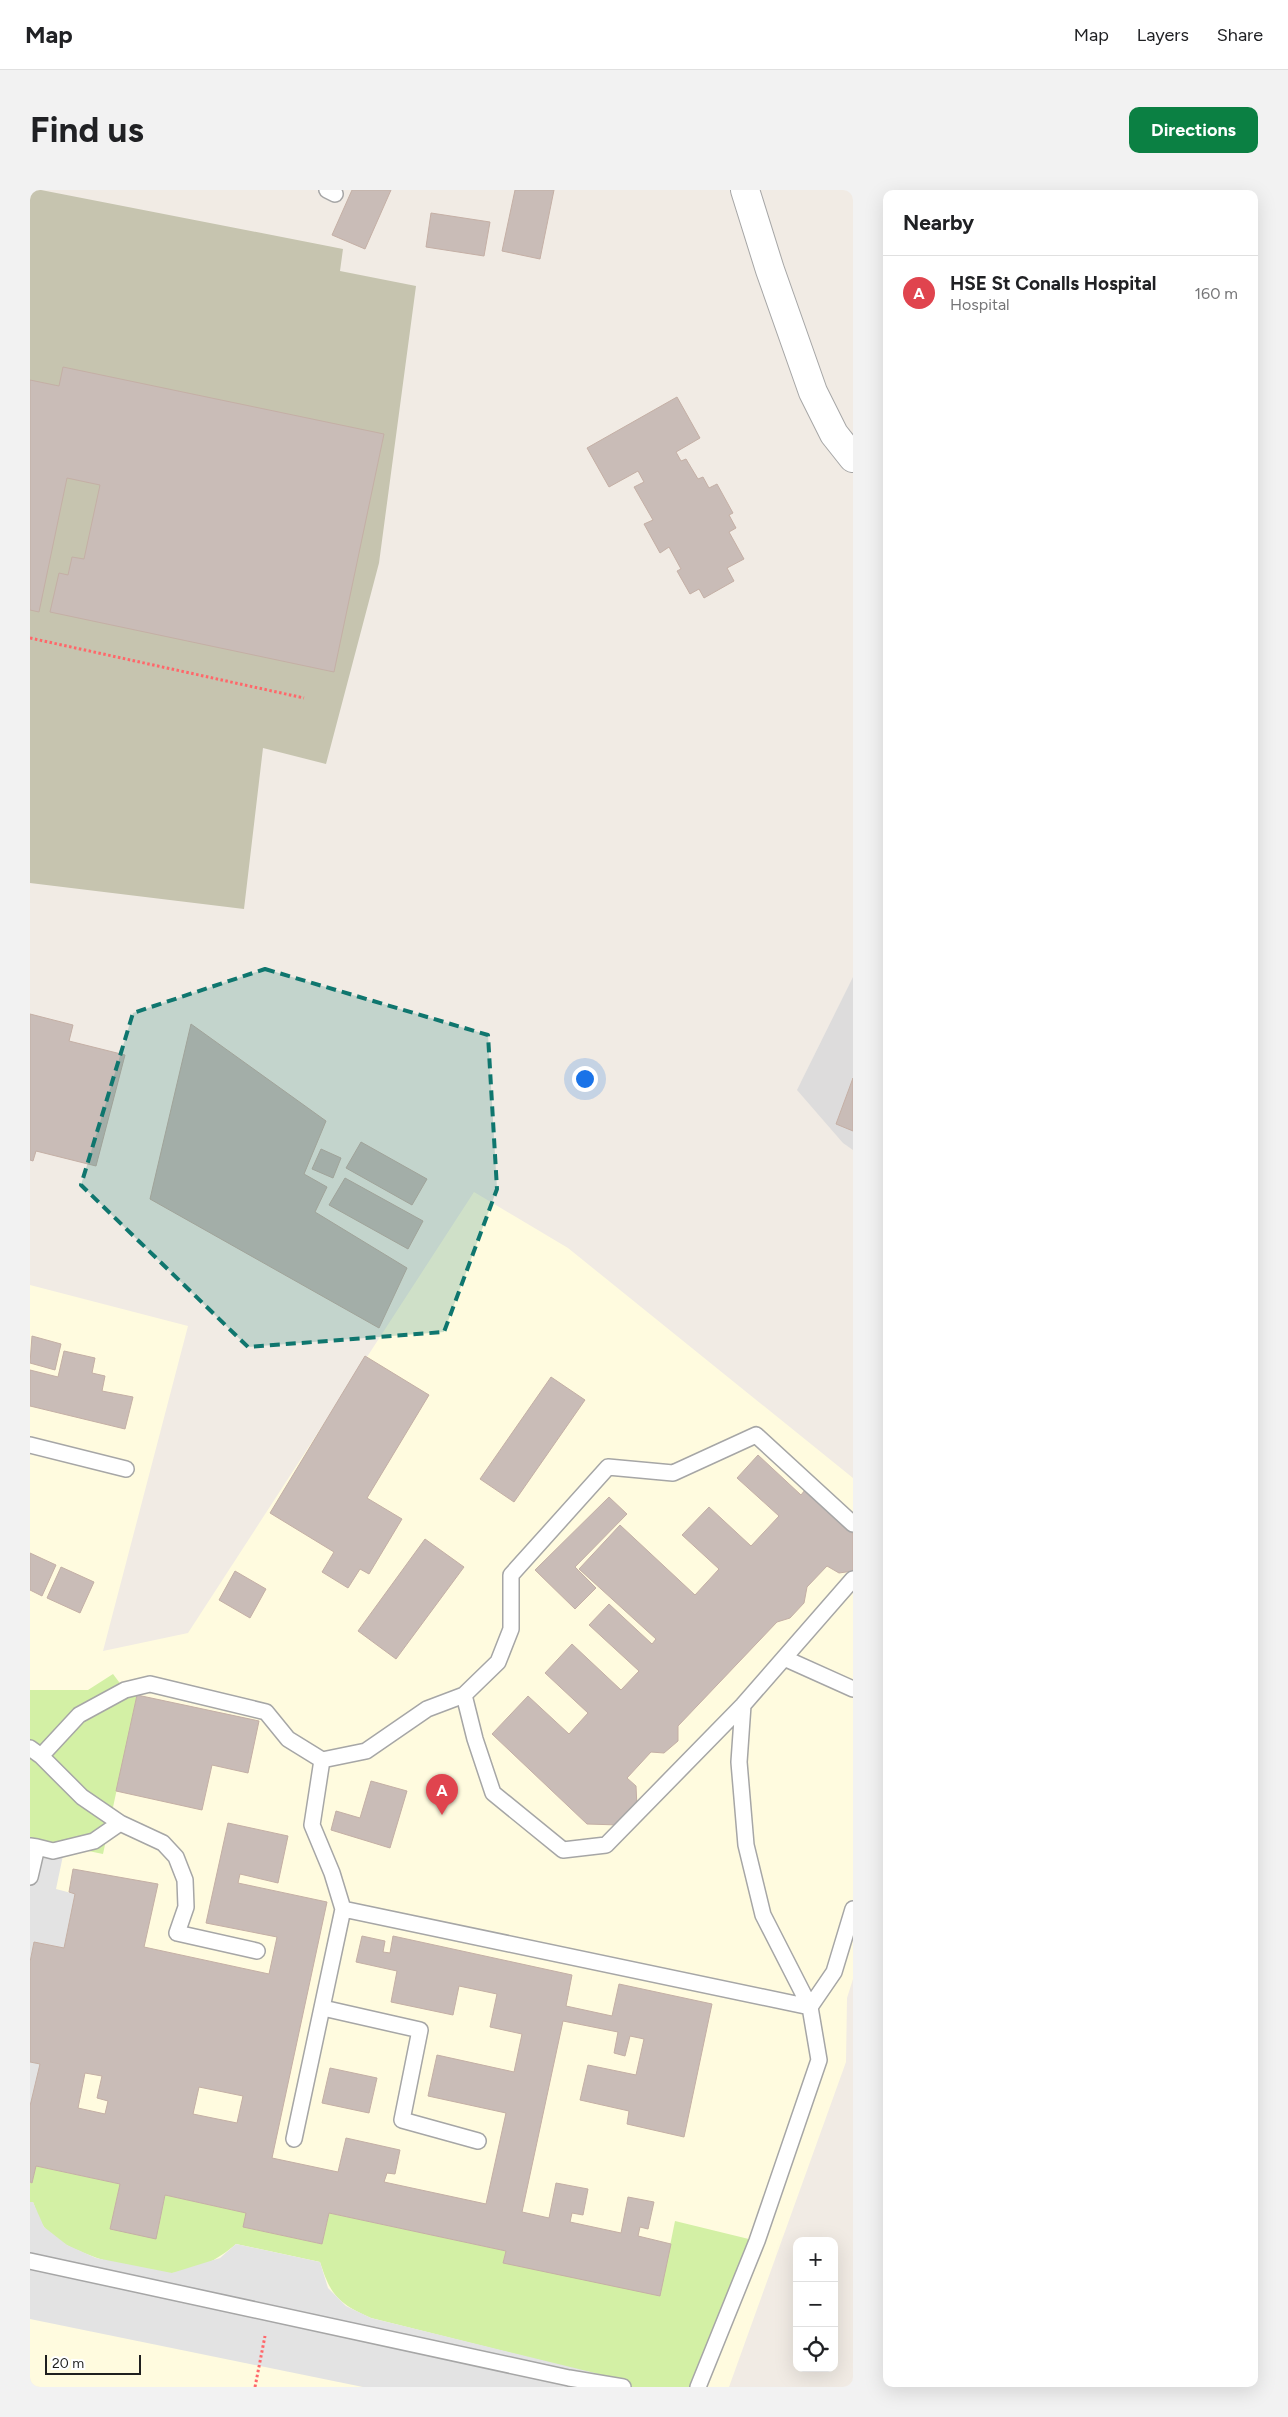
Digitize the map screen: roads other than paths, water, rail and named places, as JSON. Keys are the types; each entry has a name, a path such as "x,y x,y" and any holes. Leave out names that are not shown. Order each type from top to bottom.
{"street":[{"path":"745,190 770,270 813,392 834,434 853,458"}],"lane":[{"path":"257,1950 177,1933 186,1907 185,1880 176,1857 163,1843 120,1822 82,1797 36,1752 79,1715 125,1690 150,1684 266,1712 288,1739 322,1760 366,1751 427,1708 464,1695 498,1662 511,1629 511,1575 608,1467 673,1473 756,1435 853,1524"},
{"path":"30,1445 126,1469"},
{"path":"464,1695 475,1739 493,1793 563,1850 606,1844 743,1705 853,1579"},
{"path":"784,1658 853,1689"},
{"path":"698,2387 756,2241 819,2060 810,2007 763,1915 746,1844 739,1762 743,1705"},
{"path":"294,2140 344,1909 332,1873 312,1825 322,1760"},
{"path":"30,1877 34,1846 53,1851 94,1841 120,1822"},
{"path":"344,1909 810,2007"},
{"path":"810,2007 834,1972 853,1909"},
{"path":"322,2008 420,2030 402,2120 478,2140"},
{"path":"30,2261 569,2378 623,2387"}],"place":[{"name":"HSE St Conalls Hospital","path":"442,1815"}]}
